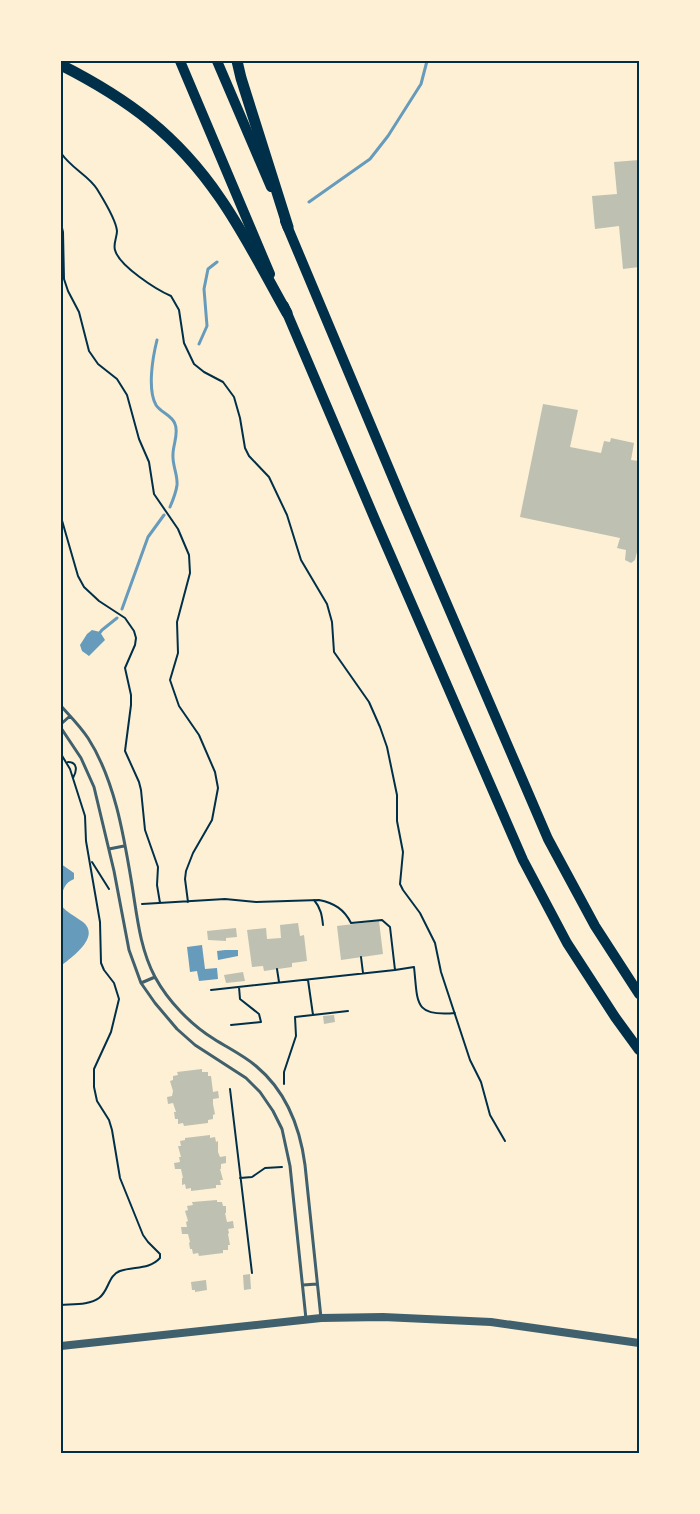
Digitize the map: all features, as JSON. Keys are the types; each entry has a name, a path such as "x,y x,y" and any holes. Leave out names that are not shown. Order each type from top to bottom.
{"highway":[{"path":"237,61 288,227"},
{"path":"61,65 97,83 124,101 153,123 199,169 220,198 287,313"}],"main road":[{"path":"180,61 376,522 523,860 567,943 639,1050"},
{"path":"217,61 403,502 548,838 595,926 639,994"}],"street":[{"path":"61,1346 321,1318 383,1316 475,1321 639,1344"}],"lane":[{"path":"61,706 87,737 105,772 124,846 141,937 155,977 167,995 188,1019 203,1032 256,1066 286,1103 296,1124 302,1145 321,1318"},
{"path":"61,724 70,716"},
{"path":"61,728 74,745 91,777 109,849 128,950 141,983 154,1003 177,1029 195,1045 246,1078 260,1092 282,1129 290,1166 306,1320"},
{"path":"109,849 124,846"},
{"path":"141,983 155,977"},
{"path":"302,1285 317,1284"}],"path":[{"path":"61,154 74,168 90,180 100,196 116,227 114,245 117,254 141,279 171,296 179,310 184,343 194,364 204,372 223,382 234,397 239,413 244,448 269,477 276,489 290,523 301,560 322,594 330,613 334,652 369,702 387,747 397,795 397,821 403,852 400,884 420,913 435,942 441,972 470,1060 481,1082 490,1115 505,1141"},
{"path":"61,224 63,232 64,279 79,312 89,351 98,364 117,379 127,395 149,462 154,494 178,529 189,555 190,573 177,622 178,653 170,680 176,698 198,735 215,772 218,788 212,820 193,853 186,871 185,879 188,902"},
{"path":"61,517 78,576 84,588 124,618 134,631 136,638 125,668 131,695 131,705 125,752 141,790 145,830 158,867 157,885 160,903"},
{"path":"61,754 73,778 85,816 86,841 100,922 102,963 104,970 114,983 119,999 113,1028 94,1069 95,1096 109,1120 120,1178 143,1235 160,1254 160,1258 156,1263 115,1273 103,1294 95,1300 61,1305"},
{"path":"66,762 74,763 76,766 73,778"},
{"path":"144,904 225,899 256,902 314,900 328,902 341,909 351,923 382,920 390,927 396,970"},
{"path":"314,900 321,912 323,925"},
{"path":"361,957 363,973"},
{"path":"211,990 414,967 415,987 418,1002 422,1009 438,1014 455,1013"},
{"path":"277,969 279,982"},
{"path":"308,979 313,1015"},
{"path":"231,1025 261,1022 259,1014 240,999 239,987"},
{"path":"288,1091 283,1078 296,1036 295,1017 348,1011"},
{"path":"230,1089 252,1273"},
{"path":"240,1178 252,1177 265,1168 290,1166"}],"water":[{"path":"92,630 100,632 105,640 89,656 82,651 80,645"},
{"path":"61,864 74,873 74,879 66,885 61,899"},
{"path":"61,905 83,922 88,928 89,934 78,952 61,966"},
{"path":"202,945 205,969 217,968 218,979 199,981 197,971 190,972 187,947"},
{"path":"238,950 238,956 218,960 217,951"}],"building":[{"path":"639,160 639,267 623,269 619,226 595,229 592,196 617,194 614,162"},
{"path":"543,404 578,410 570,447 601,453 604,441 610,442 611,438 634,443 631,460 639,461 639,553 637,552 635,560 631,563 625,560 626,550 617,548 620,538 520,517"},
{"path":"379,921 383,954 341,960 337,926"},
{"path":"298,923 300,936 304,935 307,961 292,963 292,967 264,971 263,966 252,967 247,930 266,928 267,939 281,938 280,925"},
{"path":"236,928 237,937 226,938 226,941 208,940 207,931"},
{"path":"243,972 245,981 226,983 224,975"},
{"path":"334,1015 335,1022 324,1024 323,1016"},
{"path":"202,1069 202,1072 208,1072 208,1076 211,1076 213,1092 218,1091 219,1098 213,1099 215,1114 213,1119 208,1120 208,1123 184,1126 183,1123 178,1124 178,1119 175,1119 174,1112 176,1112 173,1103 168,1104 167,1097 172,1096 173,1091 170,1081 173,1080 173,1076 178,1075 177,1072"},
{"path":"210,1135 210,1138 215,1137 216,1142 218,1141 220,1157 226,1156 226,1163 221,1164 220,1169 223,1180 220,1180 221,1185 216,1185 216,1188 191,1191 191,1188 186,1189 185,1184 182,1185 181,1169 175,1169 174,1163 180,1162 179,1157 181,1157 178,1146 181,1146 180,1141 185,1140 185,1138"},
{"path":"217,1200 217,1202 222,1202 223,1206 226,1206 227,1222 233,1221 234,1228 228,1229 230,1245 228,1245 228,1250 223,1250 223,1253 199,1256 198,1253 193,1254 192,1249 190,1249 188,1234 182,1234 181,1227 187,1227 186,1222 188,1221 185,1211 188,1210 187,1206 193,1205 192,1202"},
{"path":"250,1274 251,1289 244,1290 243,1275"},
{"path":"206,1280 207,1290 195,1292 195,1290 192,1290 191,1282"}],"waterway":[{"path":"309,202 370,159 388,136 421,84 427,61"},
{"path":"199,344 207,326 204,289 208,269 217,262"},
{"path":"157,340 151,382 153,398 158,408 174,421 176,428 173,458 177,485 170,507"},
{"path":"122,609 148,537 164,515"},
{"path":"98,635 117,618"}]}
